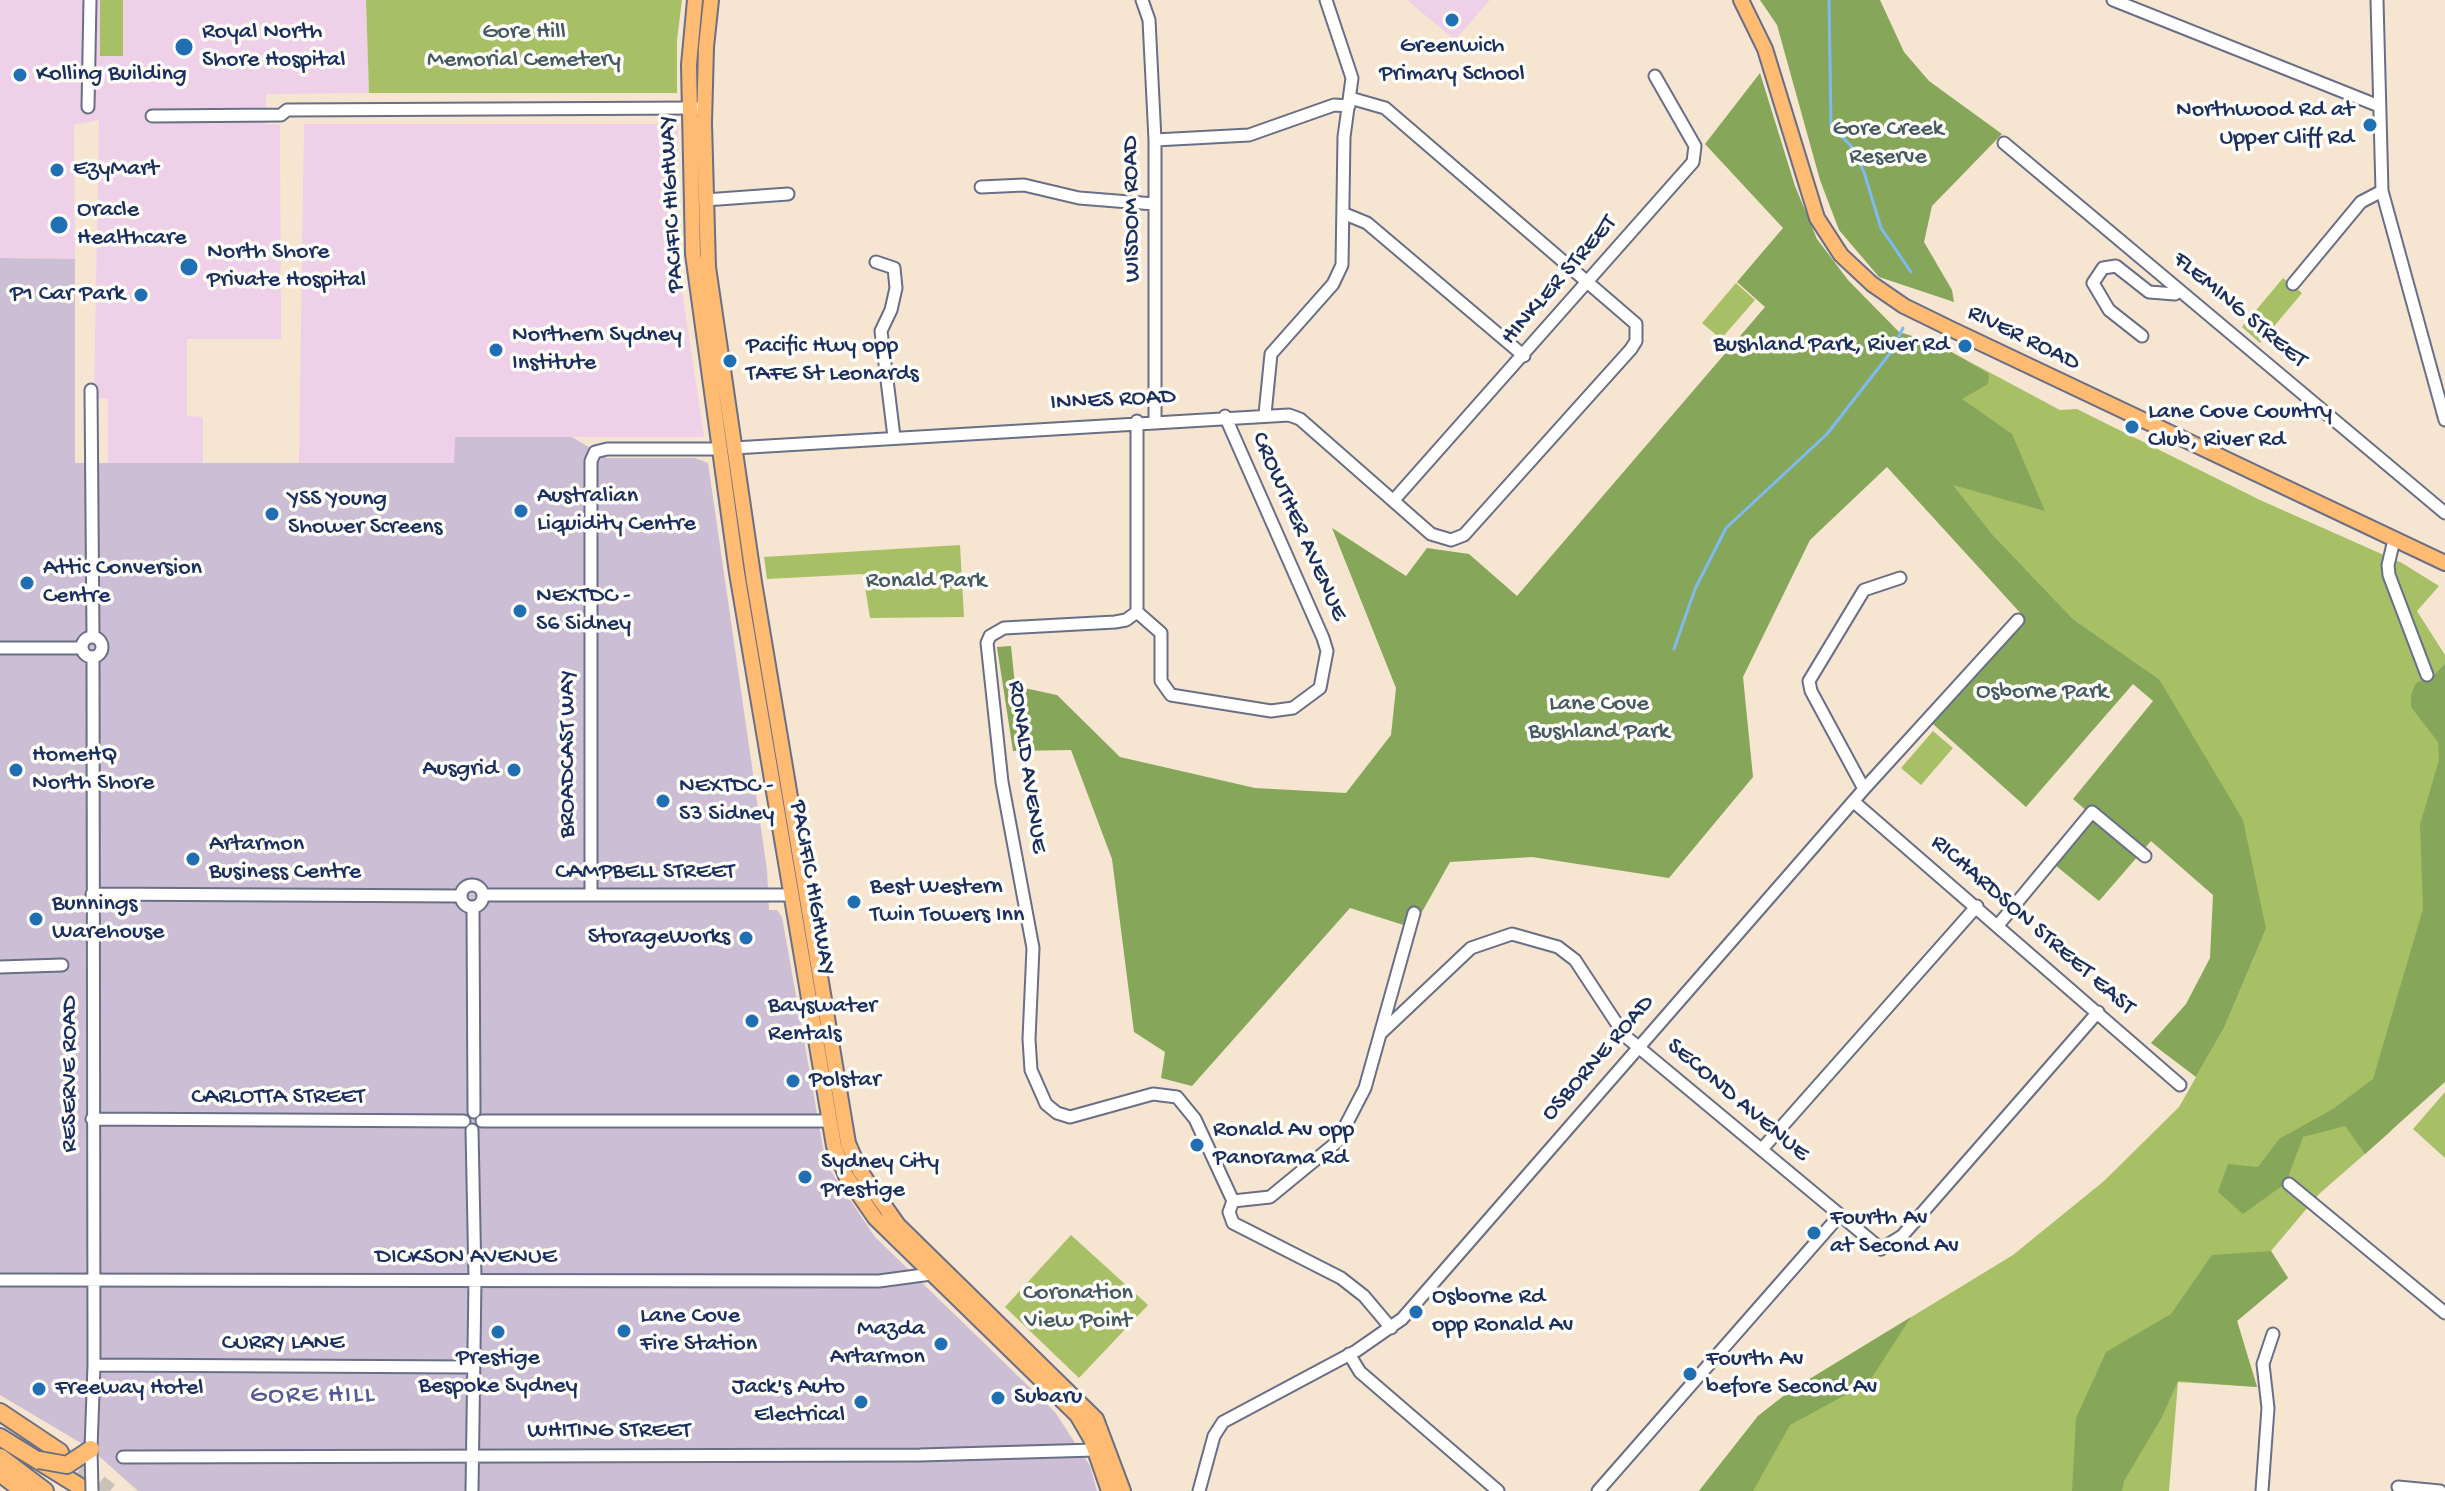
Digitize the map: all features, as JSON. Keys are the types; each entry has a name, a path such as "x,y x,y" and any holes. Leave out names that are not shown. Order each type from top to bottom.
{"highway":[{"path":"0,1412 60,1452"},
{"path":"5,1440 90,1491"},
{"path":"39,1460 67,1465 91,1449"},
{"path":"0,1457 45,1491"},
{"path":"0,1473 23,1491"}],"main road":[{"name":"PACIFIC HIGHWAY","path":"695,0 689,54 697,108 708,267 726,448 790,895 828,1121 839,1163 881,1225 1077,1415 1095,1450 1109,1491"},
{"name":"PACIFIC HIGHWAY","path":"711,0 697,108 693,254 842,1116 855,1162 898,1225 1085,1405 1105,1438 1123,1491"},
{"name":"RIVER ROAD","path":"1741,0 1765,49 1809,201 1827,235 1857,272 1916,311 2445,563"},
{"name":"CAMPBELL STREET","path":"790,895 806,895"}],"street":[{"path":"88,107 90,0"},
{"name":"WISDOM ROAD","path":"1142,0 1149,20 1155,140 1155,420"},
{"path":"1265,414 1271,354 1339,275 1345,214 1344,137 1351,72 1326,0"},
{"path":"2113,0 2379,106"},
{"path":"2377,0 2382,191 2445,420"},
{"name":"HINKLER STREET","path":"1393,501 1524,356 1696,157 1692,139 1655,76"},
{"path":"1155,140 1249,135 1349,102 1385,108 1589,280"},
{"path":"152,116 281,115 287,110 697,108"},
{"name":"FLEMING STREET","path":"2004,143 2445,513"},
{"path":"981,187 1024,185 1079,198 1154,204"},
{"path":"2293,284 2361,202 2382,191"},
{"path":"705,200 788,194"},
{"path":"1345,214 1367,223 1524,356"},
{"path":"876,262 894,268 896,288 891,310 881,331 894,437"},
{"path":"2142,336 2109,310 2093,283 2103,268 2116,266 2149,292 2175,294 2179,290"},
{"name":"INNES ROAD","path":"726,448 1137,421 1289,415 1300,419 1431,534 1451,540 1474,526 1636,341 1638,332 1632,317 1589,280"},
{"path":"91,390 93,637"},
{"name":"CROWTHER AVENUE","path":"1137,612 1161,633 1161,681 1171,695 1252,710 1283,711 1293,708 1320,688 1327,651 1323,638 1225,416"},
{"path":"1137,421 1137,612"},
{"name":"BROADCAST WAY","path":"591,894 591,461 595,452 607,449 726,448"},
{"path":"2394,540 2389,575 2427,675"},
{"path":"1864,789 1811,691 1809,681 1864,590 1900,578"},
{"name":"RONALD AVENUE","path":"1137,612 1115,622 1004,628 990,636 987,643 1002,782 1033,948 1029,1039 1031,1070 1046,1104 1057,1113 1070,1117 1153,1094 1177,1097 1195,1119 1233,1201 1229,1212 1233,1223 1341,1278 1364,1296 1391,1328"},
{"name":"OSBORNE ROAD","path":"1199,1491 1214,1436 1223,1422 1391,1328 1864,789 2018,620"},
{"path":"93,637 99,640 102,649 93,658 84,654 81,648 86,639 93,637"},
{"path":"0,648 81,648"},
{"name":"RESERVE ROAD","path":"90,1491 94,1365 93,658"},
{"name":"RICHARDSON STREET EAST","path":"1854,802 1999,924 2180,1085"},
{"path":"1999,924 2092,812 2145,856"},
{"path":"473,885 483,895 481,902 473,907 466,905 461,896 463,889 473,885"},
{"path":"92,894 461,896"},
{"name":"CAMPBELL STREET","path":"483,895 790,895"},
{"path":"1762,1149 1977,906"},
{"path":"473,907 478,1116"},
{"path":"1233,1201 1270,1197 1337,1142 1365,1088 1414,913"},
{"name":"SECOND AVENUE","path":"1380,1034 1471,948 1521,934 1568,952 1611,1017 1638,1048 1881,1249 1893,1244 2098,1012"},
{"path":"0,967 62,965"},
{"path":"472,1491 475,1279 468,1125 478,1116 828,1121"},
{"name":"CARLOTTA STREET","path":"92,1119 468,1125"},
{"path":"2289,1184 2445,1313"},
{"path":"1598,1491 1839,1216"},
{"name":"DICKSON AVENUE","path":"0,1280 879,1281 931,1274"},
{"path":"2262,1491 2268,1408 2263,1364 2273,1334"},
{"path":"1349,1354 1360,1372 1498,1491"},
{"name":"CURRY LANE","path":"94,1365 472,1367"},
{"name":"WHITING STREET","path":"123,1457 920,1455 1095,1450"},
{"path":"2398,1487 2440,1491"}],"shaded area":[{"path":"0,0 366,0 369,93 266,94 266,124 280,125 281,339 187,339 187,416 203,417 203,463 108,463 108,399 94,398 99,120 74,125 75,259 0,258"},
{"name":"Greenwich Primary School","path":"1407,0 1490,0 1455,40"},
{"name":"Northern Sydney Institute","path":"304,124 678,124 678,264 704,437 456,437 455,463 299,463"},
{"path":"0,258 75,259 75,463 454,463 455,437 572,437 607,458 695,458 708,463 767,870 769,910 777,910 782,917 826,1164 875,1237 1055,1412 1090,1466 1097,1491 138,1491 91,1449 0,1395"}],"green space":[{"path":"100,0 123,0 123,56 100,56"},
{"name":"Gore Hill Memorial Cemetery","path":"366,0 682,0 677,40 677,93 369,93"},
{"name":"Gore Creek Reserve","path":"1760,0 1880,0 1904,52 1929,81 2002,134 1932,206 1924,242 1952,290 1954,302 1879,277 1839,230 1820,180 1777,25"},
{"name":"Lane Cove Bushland Park","path":"1760,73 1795,186 1817,239 1848,280 1899,332 1936,343 1989,374 1988,384 1962,399 2012,434 2045,511 1953,485 1993,535 2073,619 2159,679 2243,820 2266,929 2224,1028 2196,1077 2151,1043 2186,1004 2210,958 2213,895 2151,841 2099,901 2055,865 2088,812 2073,799 2153,701 2133,684 2026,807 1933,724 2024,617 1887,467 1810,540 1743,677 1753,777 1669,878 1532,857 1450,862 1413,928 1350,908 1192,1086 1161,1078 1165,1052 1134,1032 1112,859 1071,750 1013,751 997,647 1011,646 1015,686 1057,695 1120,757 1255,788 1346,793 1391,735 1396,688 1332,528 1406,576 1427,548 1469,554 1517,596 1765,307 1737,282 1783,228 1705,144"},
{"path":"2283,278 2302,293 2260,343 2242,327"},
{"path":"1736,283 1755,300 1721,339 1702,323"},
{"path":"1942,347 2060,410 2077,409 2260,500 2402,563 2439,586 2417,611 2445,655 2445,1060 2390,1132 2319,1194 2271,1251 2288,1278 2237,1321 2257,1387 2178,1382 2169,1491 1699,1491 1758,1416 1790,1391 2013,1255 2104,1181 2179,1107 2224,1028 2266,929 2159,679 2073,619 1993,535 1927,453"},
{"name":"Ronald Park","path":"960,545 964,617 870,618 863,574 767,579 764,557"},
{"path":"2445,664 2445,1082 2365,1154 2345,1126 2303,1137 2286,1183 2243,1214 2218,1192 2228,1164 2258,1167 2279,1139 2333,1109 2373,1079 2423,909 2420,825 2439,760 2438,742 2411,707 2411,695 2416,683 2432,677"},
{"path":"1933,731 1953,748 1921,785 1901,768"},
{"path":"2445,1092 2445,1158 2413,1129"},
{"name":"Coronation View Point","path":"1071,1235 1148,1305 1079,1378 1005,1307"},
{"path":"2271,1251 2288,1278 2237,1321 2257,1387 2178,1381 2162,1417 2124,1481 2122,1491 2072,1491 2076,1418 2106,1352 2171,1314 2212,1255"},
{"path":"1911,1317 1869,1382 1790,1425 1753,1491 1699,1491 1758,1416 1790,1391"}],"waterway":[{"path":"1829,0 1831,125 1851,146 1864,172 1881,228 1911,272"},
{"path":"1674,649 1695,589 1726,528 1827,434 1891,352 1903,328"}],"tunnel":[{"path":"62,1453 110,1491"}],"place":[{"name":"Greenwich Primary School","path":"1452,20"},
{"name":"Royal North Shore Hospital","path":"184,47"},
{"name":"Kolling Building","path":"20,75"},
{"name":"Northwood Rd at Upper Cliff Rd","path":"2370,125"},
{"name":"EzyMart","path":"57,170"},
{"name":"Oracle Healthcare","path":"59,225"},
{"name":"North Shore Private Hospital","path":"189,267"},
{"name":"P1 Car Park","path":"141,295"},
{"name":"Bushland Park, River Rd","path":"1965,346"},
{"name":"Northern Sydney Institute","path":"496,350"},
{"name":"Pacific Hwy opp TAFE St Leonards","path":"730,361"},
{"name":"Lane Cove Country Club, River Rd","path":"2132,427"},
{"name":"Australian Liquidity Centre","path":"521,511"},
{"name":"YSS Young Shower Screens","path":"272,514"},
{"name":"Attic Conversion Centre","path":"27,583"},
{"name":"NEXTDC - S6 Sidney","path":"520,611"},
{"name":"HomeHQ North Shore","path":"16,770"},
{"name":"Ausgrid","path":"514,770"},
{"name":"NEXTDC - S3 Sidney","path":"663,801"},
{"name":"Artarmon Business Centre","path":"193,859"},
{"name":"Best Western Twin Towers Inn","path":"854,902"},
{"name":"Bunnings Warehouse","path":"36,919"},
{"name":"StorageWorks","path":"746,938"},
{"name":"Bayswater Rentals","path":"752,1021"},
{"name":"Polstar","path":"793,1081"},
{"name":"Ronald Av opp Panorama Rd","path":"1197,1145"},
{"name":"Sydney City Prestige","path":"805,1177"},
{"name":"Fourth Av at Second Av","path":"1814,1233"},
{"name":"Osborne Rd opp Ronald Av","path":"1416,1312"},
{"name":"Lane Cove Fire Station","path":"624,1331"},
{"name":"Prestige Bespoke Sydney","path":"498,1332"},
{"name":"Mazda Artarmon","path":"941,1344"},
{"name":"Fourth Av before Second Av","path":"1690,1374"},
{"name":"Freeway Hotel","path":"39,1389"},
{"name":"Subaru","path":"998,1398"},
{"name":"Jack's Auto Electrical","path":"861,1402"}],"district":[{"name":"GORE HILL","path":"313,1397"}],"park label":[{"name":"Osborne Park","path":"2042,693"}]}
